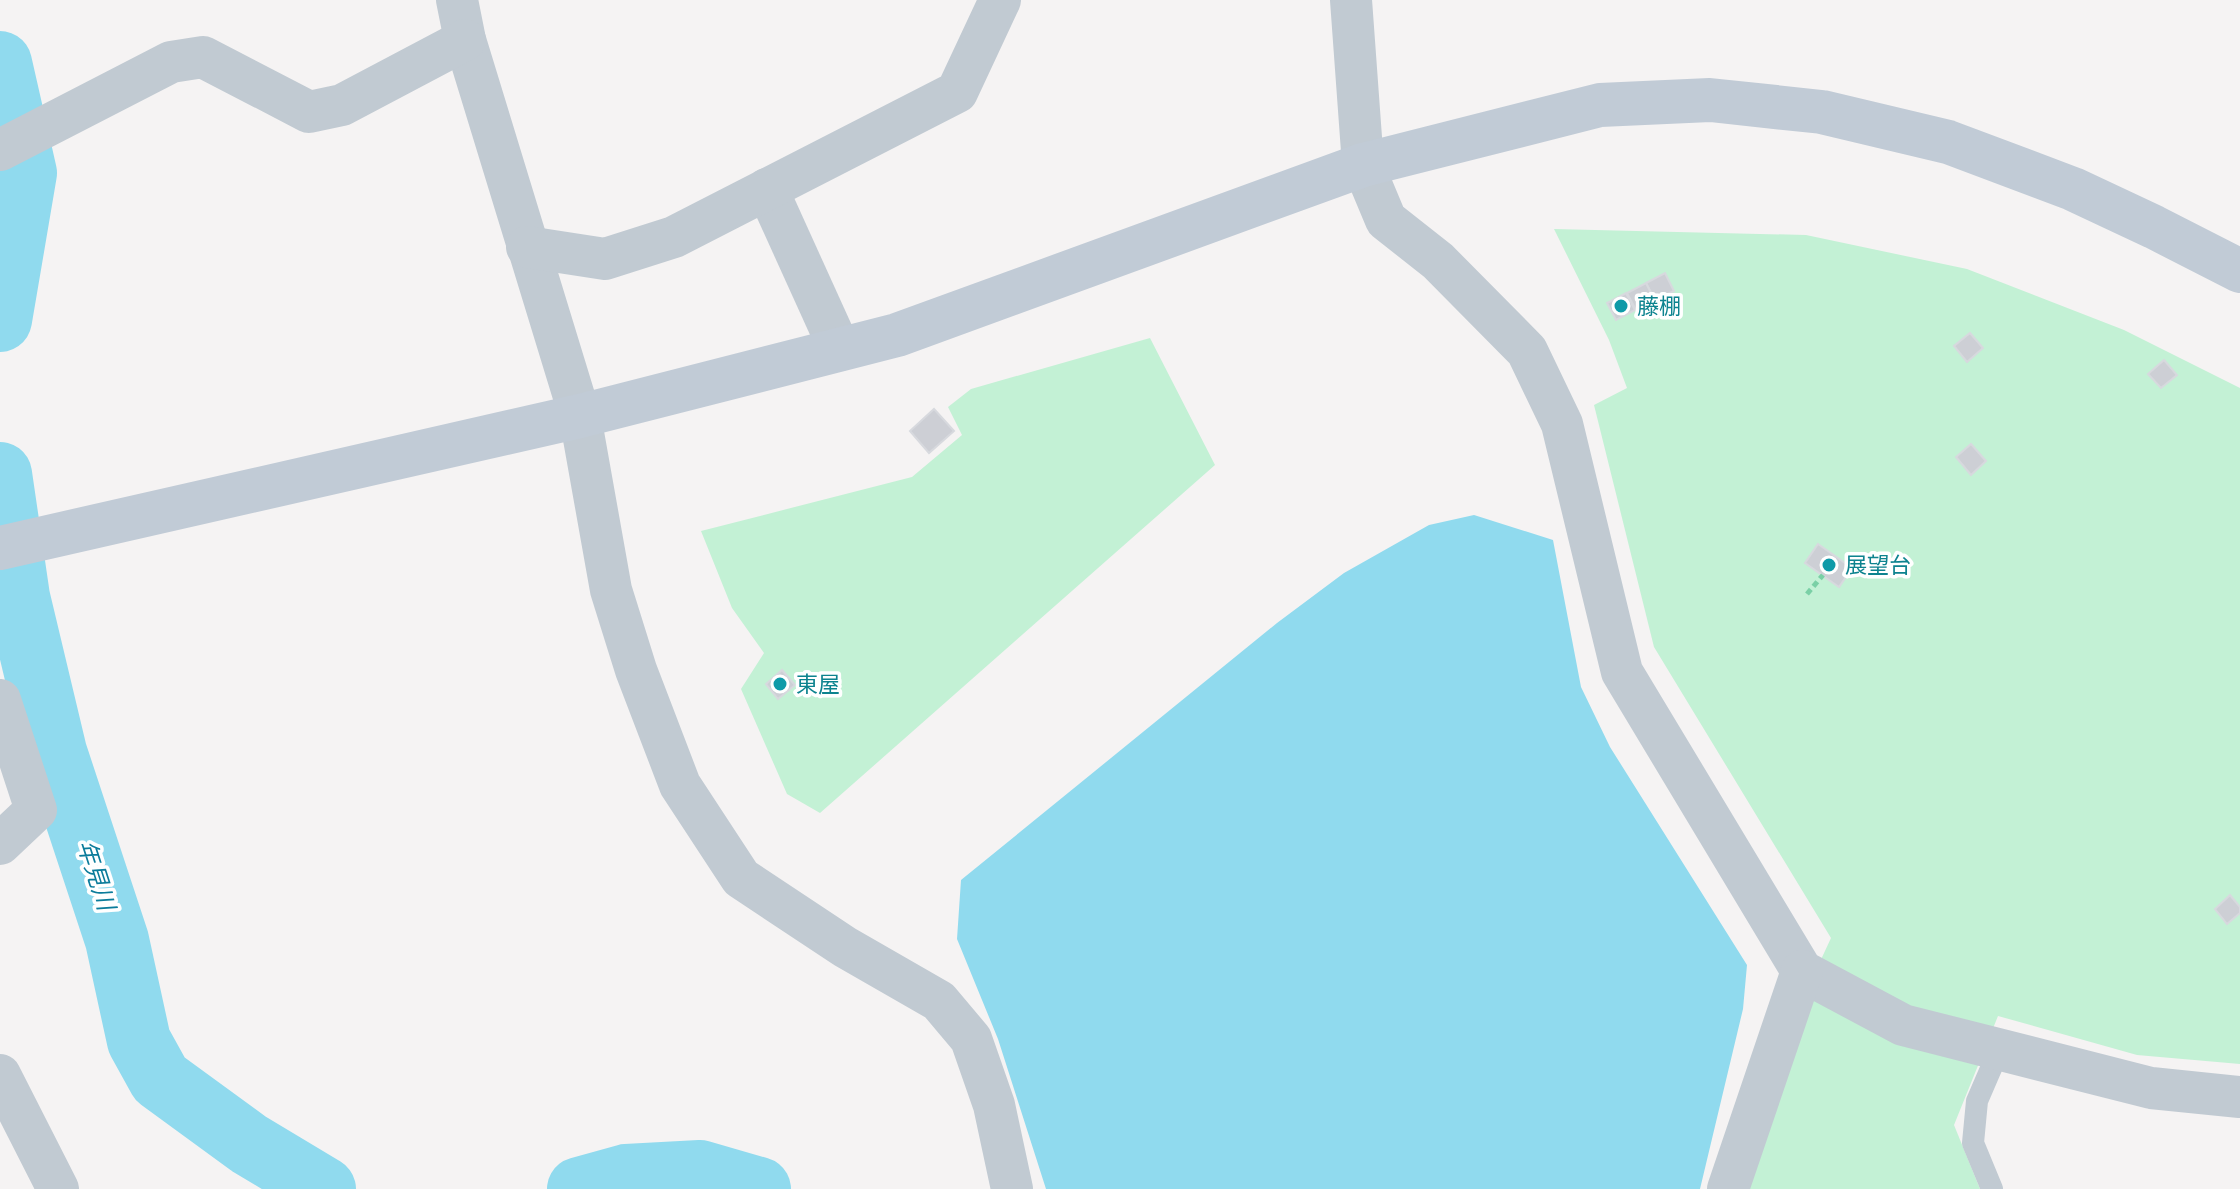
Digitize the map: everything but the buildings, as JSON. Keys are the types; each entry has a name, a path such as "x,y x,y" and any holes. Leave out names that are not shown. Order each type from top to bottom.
{"street":[{"path":"527,247 605,259 674,237 957,92 1000,0"},
{"path":"1351,0 1363,165 1386,220 1438,261 1527,351 1562,424 1622,672 1802,971 1903,1025 2151,1088 2240,1097"},
{"path":"15,142 171,62 203,57 309,112 342,105 461,20 580,416 611,590 636,670 680,785 741,878 845,947 939,1001 971,1039 994,1105 1012,1189"},
{"path":"13,545 580,416 897,335 1363,165 1600,105 1710,100 1822,112 1948,142 2073,189 2240,271"},
{"path":"767,189 840,350"},
{"path":"0,700 36,810 0,844"},
{"path":"1728,1189 1802,971"},
{"path":"0,1075 58,1189"}],"lane":[{"path":"1992,1189 1973,1143 1977,1101 1999,1050"}],"path":[{"path":"1807,594 1823,575"}],"green space":[{"path":"1554,229 1806,235 1967,269 2124,330 2240,388 2240,1064 2137,1055 1998,1016 1954,1125 1980,1189 1734,1189 1798,1009 1831,938 1654,647 1594,405 1627,388 1609,340"},
{"path":"1150,338 1215,465 820,813 787,794 741,689 764,653 732,608 701,531 912,477 962,435 948,407 971,389"}],"water":[{"path":"1474,515 1553,540 1581,687 1610,747 1747,965 1743,1009 1700,1189 1046,1189 998,1039 957,939 961,880 1277,623 1344,573 1429,525"}],"waterway":[{"name":"年見川","path":"0,63 25,173 0,320"},
{"name":"年見川","path":"0,474 18,597 55,752 117,940 139,1041 160,1079 249,1144 324,1189"},
{"name":"年見川","path":"579,1189 626,1176 700,1172 759,1189"}],"place":[{"name":"藤棚","path":"1621,306"},
{"name":"展望台","path":"1829,565"},
{"name":"東屋","path":"780,684"}]}
